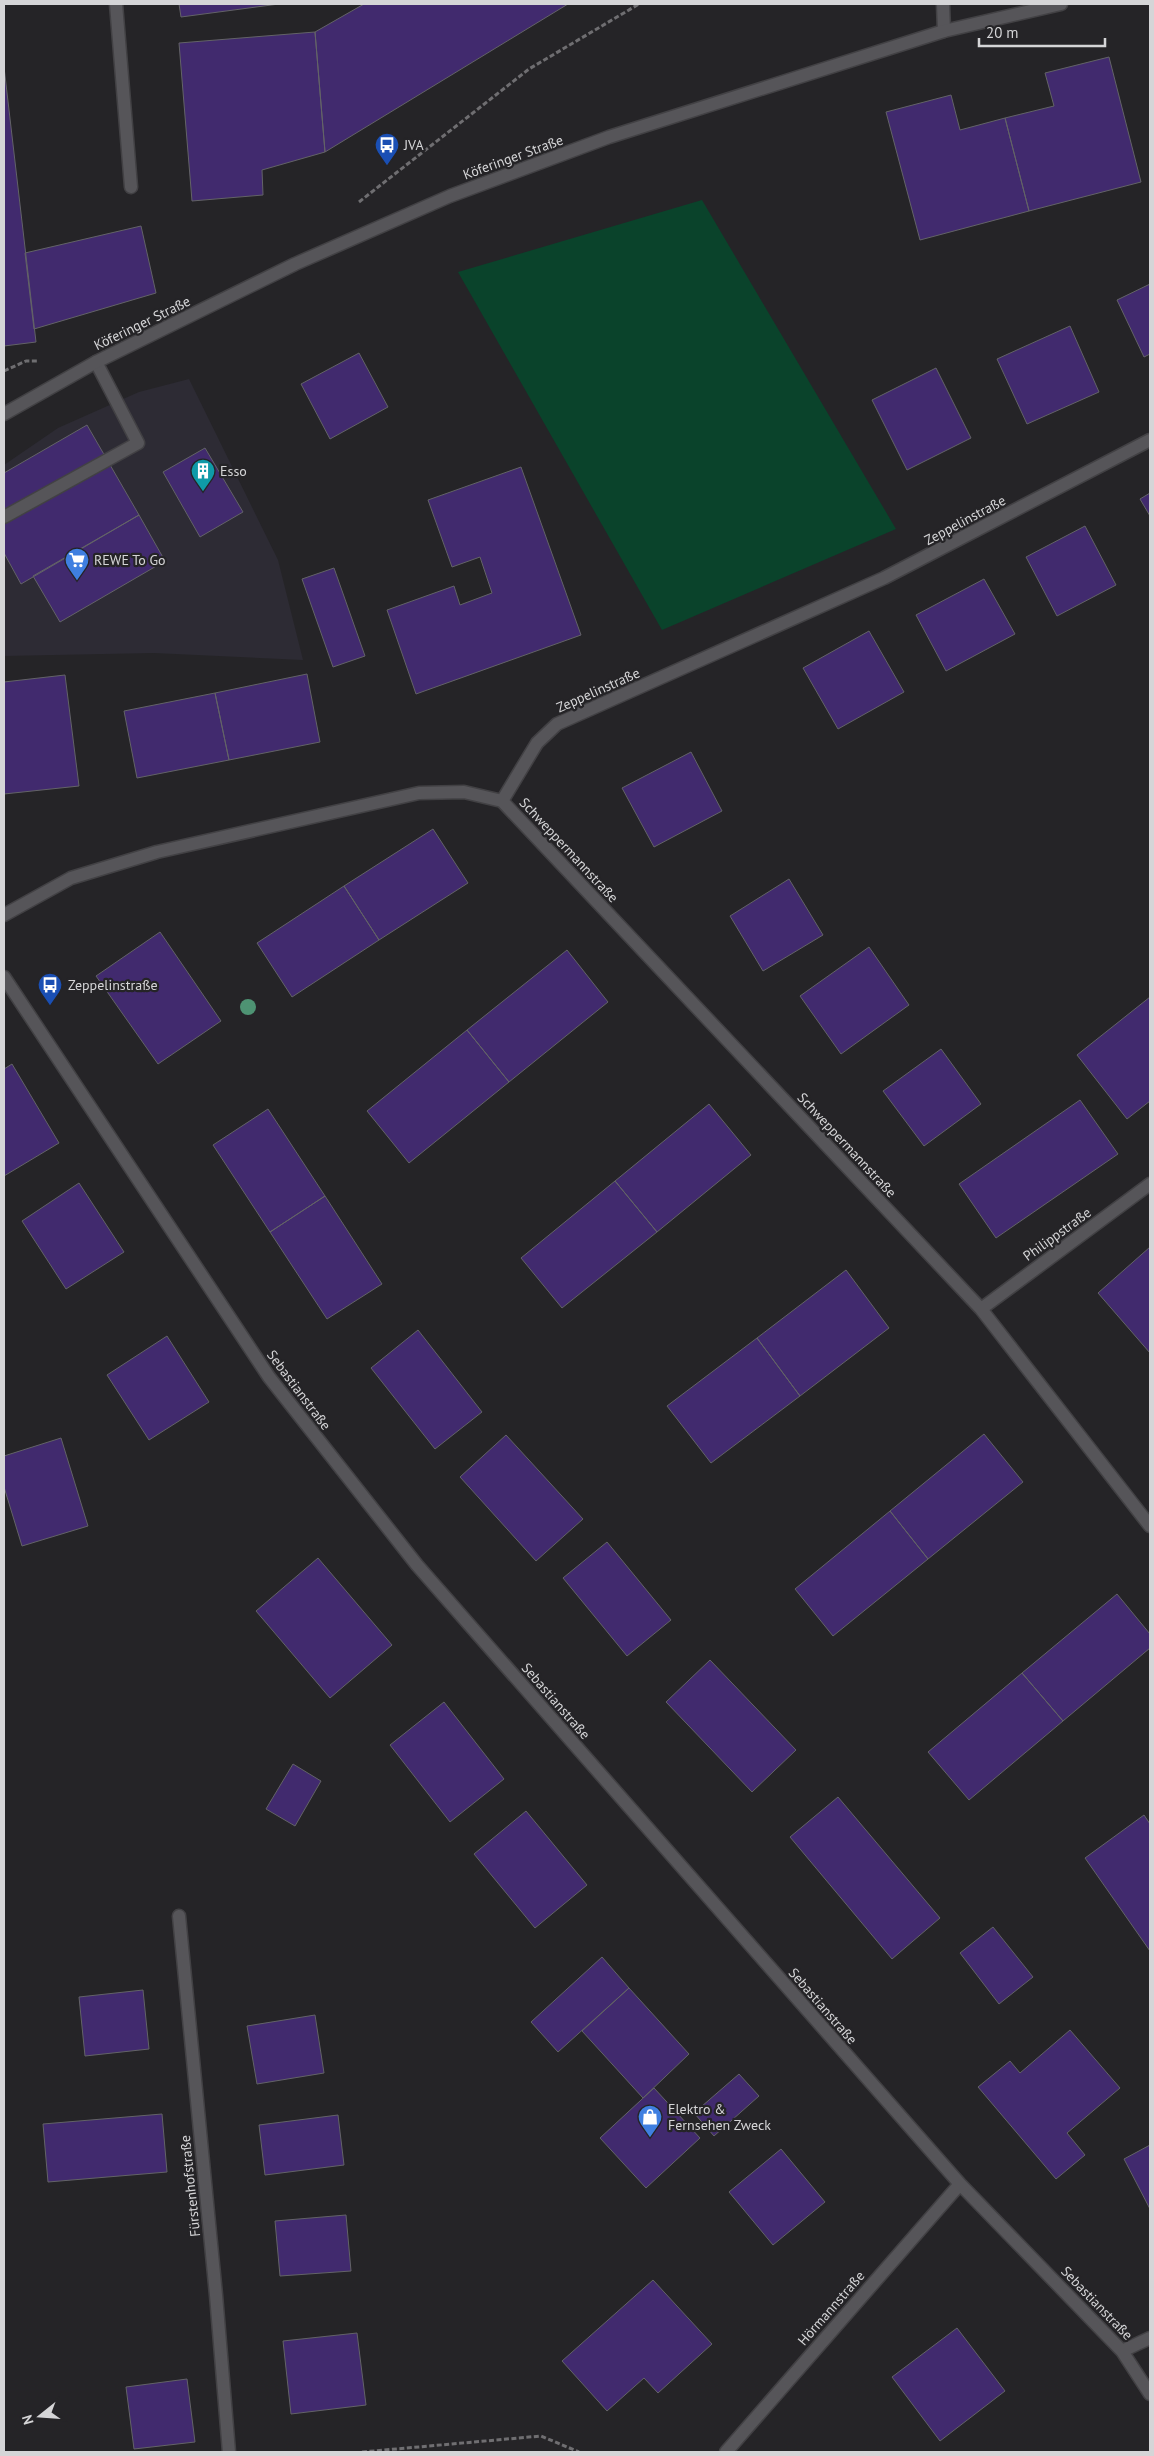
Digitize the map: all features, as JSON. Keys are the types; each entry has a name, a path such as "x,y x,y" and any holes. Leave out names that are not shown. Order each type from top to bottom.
{"street":[{"path":"116,4 131,188"},
{"path":"943,4 944,31"},
{"name":"Köferinger Straße","path":"4,414 96,362 295,264 450,196 609,138 944,31 1061,4"},
{"path":"4,517 138,443 96,362"},
{"name":"Zeppelinstraße","path":"502,801 537,743 557,724 884,578 1150,440"},
{"path":"4,915 71,878 157,852 419,793 464,792 502,801"},
{"name":"Schweppermannstraße","path":"502,801 981,1309 1150,1526"},
{"name":"Sebastianstraße","path":"4,977 269,1377 417,1565 960,2184 1122,2351 1150,2394"},
{"name":"Philippstraße","path":"981,1309 1150,1184"},
{"name":"Fürstenhofstraße","path":"179,1916 216,2295 229,2452"},
{"name":"Hörmannstraße","path":"726,2452 960,2184"},
{"path":"1122,2351 1150,2338"}],"path":[{"path":"353,206 529,69 639,4"},
{"path":"4,371 26,361"},
{"path":"362,2452 541,2436 579,2452"}],"shaded area":[{"path":"189,379 278,560 303,660 154,653 4,656 4,465 58,428 139,392"}],"green space":[{"path":"702,200 896,529 662,630 458,272"}],"building":[{"path":"179,4 279,4 181,17"},
{"path":"364,4 568,4 325,152 315,32"},
{"path":"315,32 325,152 262,170 263,195 192,201 179,43"},
{"path":"1109,57 1141,182 1029,211 1005,118 1054,106 1045,73"},
{"path":"4,67 36,342 4,346"},
{"path":"951,95 960,130 1005,118 1029,211 920,240 886,112"},
{"path":"141,226 156,293 34,329 25,253"},
{"path":"1150,284 1150,354 1144,357 1117,300"},
{"path":"1070,326 1099,392 1027,424 997,359"},
{"path":"359,353 388,407 330,439 301,384"},
{"path":"936,368 971,438 907,470 872,400"},
{"path":"87,425 139,515 21,584 4,553 4,473"},
{"name":"Esso","path":"205,448 243,512 200,537 163,472"},
{"path":"521,467 581,635 416,694 387,610 454,586 460,605 492,593 480,557 452,567 428,500"},
{"path":"1150,493 1150,516 1140,499"},
{"path":"139,515 165,561 60,622 33,576"},
{"path":"1085,526 1116,585 1057,616 1026,557"},
{"path":"334,568 365,656 333,667 302,579"},
{"path":"984,579 1015,634 946,671 916,615"},
{"path":"869,631 904,692 838,729 803,668"},
{"path":"307,674 320,742 229,760 215,693"},
{"path":"65,675 79,786 4,794 4,682"},
{"path":"215,693 229,760 137,778 124,711"},
{"path":"691,752 722,811 654,847 622,788"},
{"path":"433,829 468,883 379,940 344,886"},
{"path":"789,879 823,935 763,971 730,916"},
{"path":"344,886 379,940 292,997 257,943"},
{"path":"160,932 221,1021 158,1064 96,976"},
{"path":"869,947 909,1005 841,1054 800,996"},
{"path":"567,950 608,1002 509,1082 467,1030"},
{"path":"1150,997 1150,1101 1127,1119 1077,1055"},
{"path":"467,1030 509,1082 409,1163 367,1111"},
{"path":"941,1049 981,1104 924,1146 883,1091"},
{"path":"12,1064 59,1143 4,1176 4,1069"},
{"path":"1080,1100 1118,1154 996,1238 959,1184"},
{"path":"709,1104 751,1155 657,1232 615,1181"},
{"path":"268,1109 325,1196 270,1232 213,1145"},
{"path":"615,1181 657,1232 562,1308 521,1258"},
{"path":"79,1183 124,1252 66,1289 22,1221"},
{"path":"325,1196 382,1284 327,1319 270,1232"},
{"path":"1150,1247 1150,1353 1098,1293"},
{"path":"846,1270 889,1328 800,1396 757,1338"},
{"path":"418,1330 482,1412 435,1449 371,1368"},
{"path":"167,1336 209,1402 149,1440 107,1375"},
{"path":"757,1338 800,1396 711,1463 667,1406"},
{"path":"984,1434 1023,1482 928,1559 890,1511"},
{"path":"506,1435 583,1519 536,1561 460,1477"},
{"path":"61,1438 88,1526 22,1546 4,1487 4,1456"},
{"path":"890,1511 928,1559 833,1636 795,1589"},
{"path":"607,1542 671,1620 627,1656 563,1578"},
{"path":"318,1558 392,1645 330,1698 256,1611"},
{"path":"1117,1594 1150,1634 1150,1648 1063,1721 1022,1673"},
{"path":"710,1660 796,1750 752,1792 666,1702"},
{"path":"1022,1673 1063,1721 969,1800 928,1752"},
{"path":"444,1702 504,1779 450,1822 390,1745"},
{"path":"293,1764 321,1781 295,1826 266,1809"},
{"path":"838,1797 940,1918 892,1959 790,1837"},
{"path":"526,1811 587,1885 535,1928 474,1854"},
{"path":"1144,1815 1150,1824 1150,1951 1085,1858"},
{"path":"993,1927 1033,1977 999,2004 960,1953"},
{"path":"602,1957 629,1988 558,2052 531,2022"},
{"path":"629,1988 689,2054 643,2098 582,2031"},
{"path":"143,1990 149,2049 85,2056 79,1997"},
{"path":"315,2015 324,2073 257,2084 247,2026"},
{"path":"1070,2030 1120,2088 1067,2133 1085,2155 1056,2179 978,2087 1010,2061 1020,2073"},
{"path":"739,2074 759,2096 714,2136 694,2113"},
{"name":"Elektro & Fernsehen Zweck","path":"654,2088 700,2138 646,2188 600,2138"},
{"path":"162,2114 167,2172 48,2182 43,2124"},
{"path":"338,2115 344,2165 265,2175 259,2125"},
{"path":"1150,2145 1150,2209 1124,2159"},
{"path":"781,2149 825,2202 773,2245 729,2192"},
{"path":"346,2215 351,2271 280,2276 275,2221"},
{"path":"653,2280 712,2344 658,2393 644,2378 607,2411 562,2361"},
{"path":"957,2328 1005,2391 940,2441 892,2377"},
{"path":"357,2333 366,2405 291,2414 283,2341"},
{"path":"187,2379 195,2442 134,2449 126,2387"}],"place":[{"name":"JVA","path":"387,166"},
{"name":"Esso","path":"203,492"},
{"name":"REWE To Go","path":"77,581"},
{"name":"Zeppelinstraße","path":"50,1006"},
{"name":"Elektro & Fernsehen Zweck","path":"650,2138"}]}
